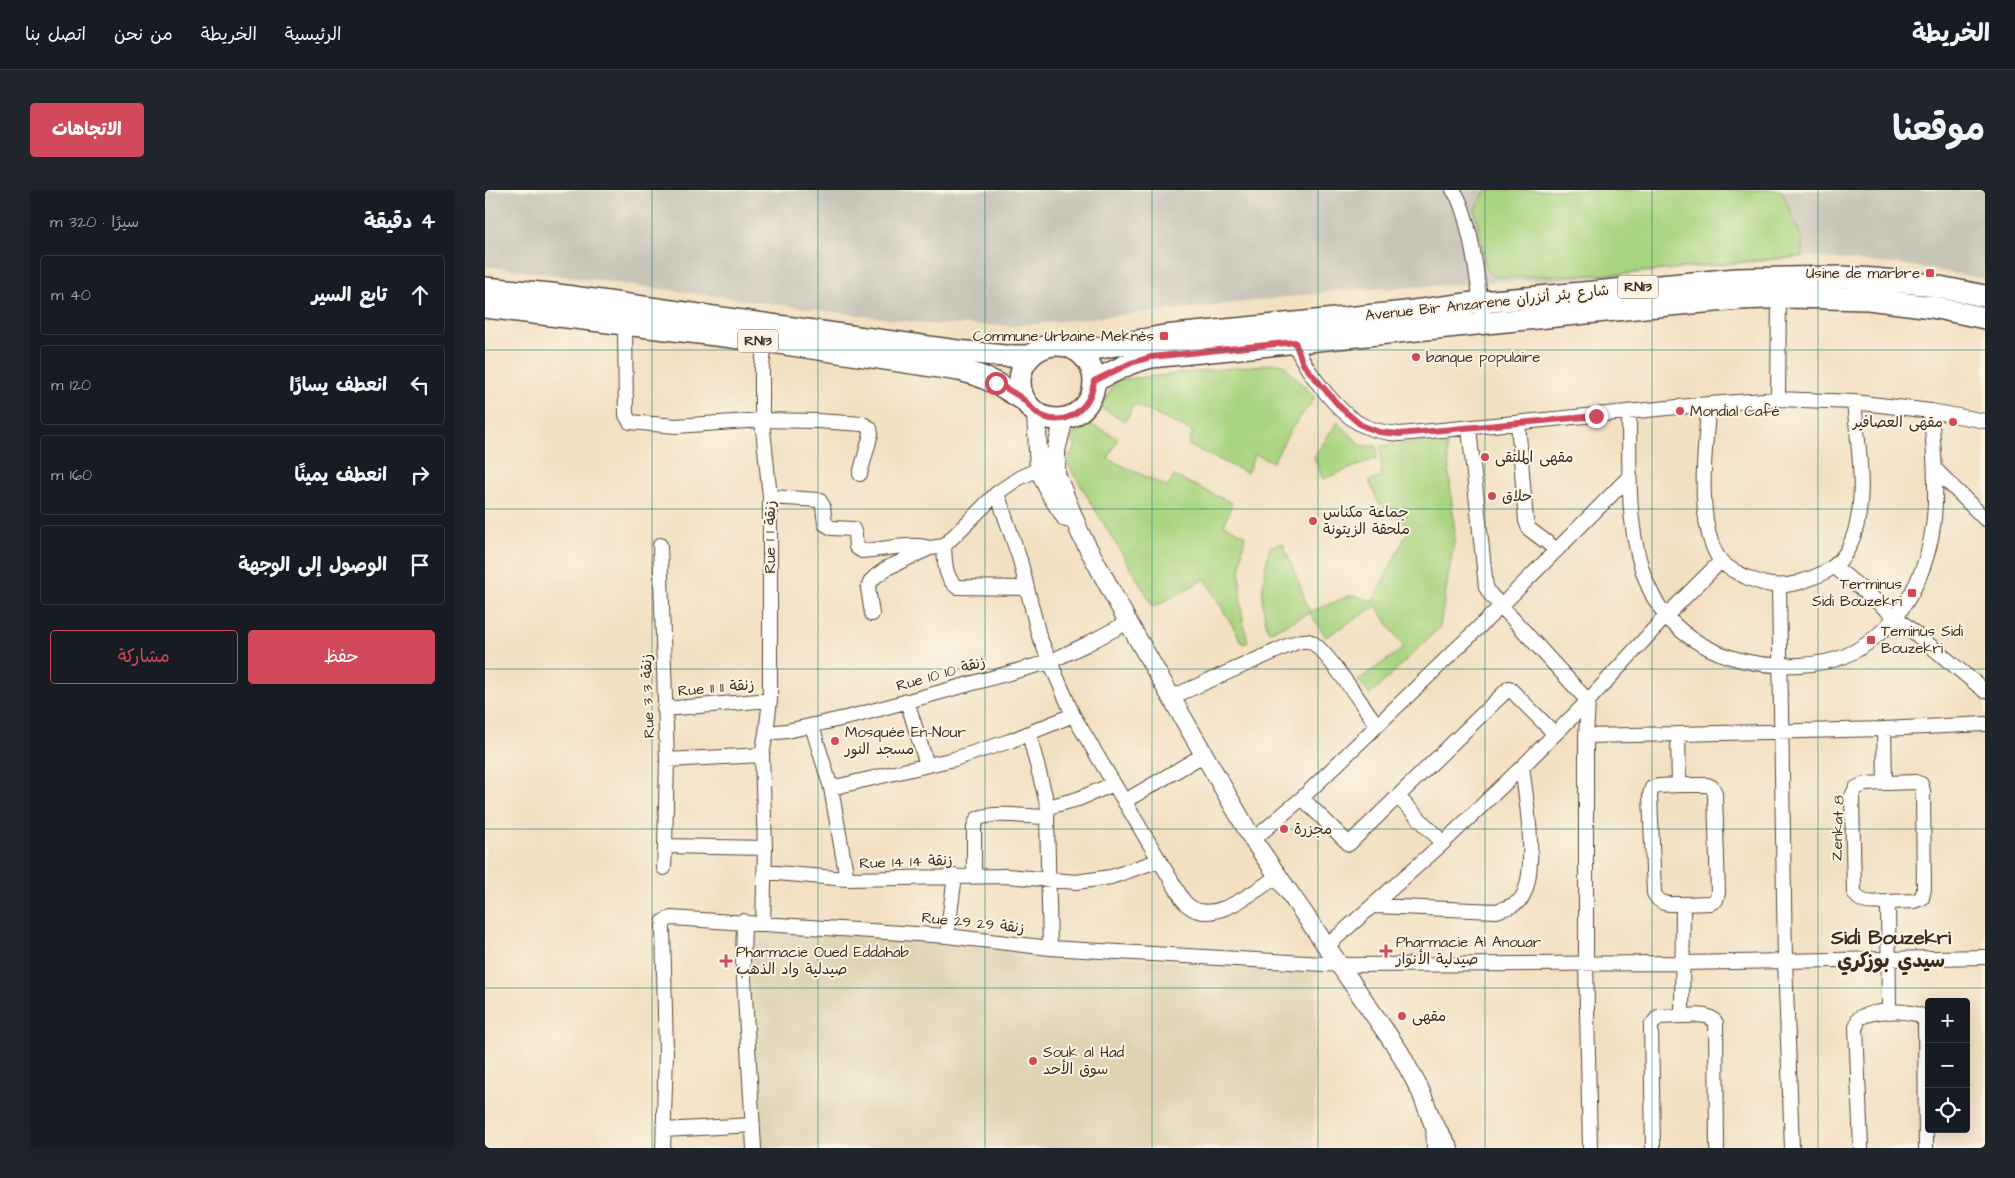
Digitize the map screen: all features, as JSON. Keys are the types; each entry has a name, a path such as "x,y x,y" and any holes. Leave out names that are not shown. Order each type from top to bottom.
{"main road":[{"name":"Avenue Bir Anzarene شارع بئر أنزران","path":"1094,381 1131,363 1151,357 1481,302 1673,284 1790,277 1874,279 1924,284 1985,296"},
{"name":"Avenue Bir Anzarene شارع بئر أنزران","path":"485,288 551,294 1005,356 1030,356 1045,346 1054,345 1071,348 1079,352 1164,336 1293,333 1483,324 1645,307 1779,297 1868,299 1932,307 1985,318"},
{"name":"RN13","path":"485,307 765,341 959,370 996,383 1045,418 1064,418"},
{"path":"1064,418 1074,415 1089,401 1094,381 1091,368 1079,352"},
{"path":"1030,356 1023,366 1020,377 1020,389 1030,406"}],"street":[{"path":"1453,190 1460,201 1463,212 1481,302 1483,324"},
{"path":"1779,297 1779,400"},
{"path":"625,324 626,415 630,422 676,426 762,420 817,420 863,424 870,428 871,434 860,474"},
{"path":"1293,333 1303,364 1321,386 1341,408 1361,425 1379,432 1399,434 1709,404 1779,400 1854,402 1931,411 1985,421"},
{"name":"Rue 1 زنقة 1","path":"763,923 765,872 764,744 770,700 770,497 762,420 762,368 765,341"},
{"path":"1709,404 1704,459 1705,515 1710,539 1721,561 1737,573 1756,582 1779,587 1819,576 1835,567 1850,546 1859,521 1861,489 1854,402"},
{"path":"1030,406 1039,469 1061,511 1080,533"},
{"path":"1629,413 1632,524 1638,560 1649,589 1666,616 1691,638 1713,651 1732,658 1781,666 1815,664 1844,656 1871,640 1897,617 1912,594 1925,566 1937,504 1931,411"},
{"path":"1064,418 1056,452 1056,474 1080,533 1128,622 1253,840 1399,1051 1420,1090 1433,1123 1449,1148"},
{"path":"1518,423 1526,521 1529,529 1557,550"},
{"path":"1469,428 1485,580 1490,594 1588,701 1585,736 1586,963 1590,1148"},
{"path":"872,614 868,594 871,581 887,568 937,547 997,493 1019,478 1039,469"},
{"path":"1935,469 1985,518"},
{"path":"1253,840 1302,798 1501,606 1630,476"},
{"path":"997,493 1020,560 1039,636 1073,715 1186,905 1203,913 1212,912 1227,907 1278,876"},
{"path":"770,497 819,500 823,506 825,524 832,528 853,529 856,547 859,550 919,545 937,547"},
{"path":"1964,499 1985,504"},
{"name":"Rue 3 زنقة 3","path":"660,545 667,760 664,868"},
{"path":"937,547 949,579 957,587 1027,588"},
{"path":"1327,946 1443,843 1522,767 1588,701 1666,616 1721,561"},
{"path":"1835,567 1985,692"},
{"path":"1779,587 1785,960 1792,1148"},
{"name":"Rue 10 زنقة 10","path":"667,760 764,744 812,726 1049,662 1128,622"},
{"path":"1172,697 1285,647 1298,642 1310,641 1319,647 1377,725"},
{"path":"1302,798 1349,844 1509,688 1555,734"},
{"name":"Rue 11 زنقة 11","path":"664,709 770,700"},
{"path":"907,701 927,765"},
{"path":"831,788 954,759 1029,734 1073,715"},
{"path":"1585,736 1884,729 1985,724"},
{"path":"812,726 831,788 847,880"},
{"path":"1884,729 1885,782 1915,782 1921,784 1923,791 1924,889 1922,898 1914,901 1888,902 1889,1012"},
{"path":"1029,734 1047,812 1050,948"},
{"path":"1678,734 1679,785"},
{"path":"1125,801 1205,754"},
{"path":"1374,906 1497,911 1511,906 1520,900 1525,888 1530,847 1522,767"},
{"name":"Zenkat 8","path":"1885,782 1865,784 1856,788 1852,796 1854,892 1857,899 1866,903 1888,902"},
{"path":"973,876 974,827 977,819 984,816 1047,812 1114,784"},
{"path":"1707,785 1712,787 1715,793 1718,893 1716,900 1710,903 1683,904 1665,904 1657,900 1654,893 1650,795 1652,788 1659,786 1707,785"},
{"path":"1398,797 1443,843"},
{"path":"665,846 765,848"},
{"name":"Rue 14 زنقة 14","path":"765,872 847,880 1007,876 1075,882 1111,877 1160,860"},
{"path":"947,936 955,876"},
{"path":"1682,1016 1684,963 1683,904"},
{"name":"Rue 29 زنقة 29","path":"664,1130 666,1053 663,927 666,919 682,917 744,921 947,936 1050,948 1340,966 1684,963 1985,957"},
{"path":"744,921 743,962 754,1148"},
{"path":"1861,1148 1856,1027 1859,1018 1869,1013 1889,1012 1911,1012 1920,1015 1925,1022 1926,1148"},
{"path":"1653,1148 1651,1026 1658,1017 1682,1016 1708,1016 1713,1018 1716,1023 1717,1148"},
{"path":"1433,1123 1434,1148"},
{"path":"663,1148 664,1130 753,1125"}],"shaded area":[{"path":"485,190 1985,190 1985,279 1907,265 1809,257 1619,276 1337,291 1012,326 928,324 485,266"},
{"name":"Souk al Had سوق الأحد","path":"748,926 1316,973 1313,1148 754,1148"}],"green space":[{"path":"1486,190 1781,190 1802,239 1802,256 1619,274 1495,277 1487,271 1475,209"},
{"path":"1282,363 1315,398 1291,429 1273,462 1255,454 1247,473 1188,445 1193,432 1134,404 1126,421 1101,408 1116,380"},
{"path":"1337,422 1362,446 1377,446 1377,458 1323,479 1314,457"},
{"path":"1090,424 1118,438 1108,459 1168,487 1174,476 1232,503 1224,525 1245,535 1240,589 1242,615 1248,642 1243,644 1205,579 1154,607 1064,458 1065,454 1071,455 1076,444 1069,441 1074,434"},
{"path":"1446,439 1455,536 1440,627 1370,695 1358,680 1404,648 1376,606 1326,637 1310,613 1269,632 1264,610 1263,589 1270,546 1283,543 1310,612 1349,596 1357,596 1373,601 1410,527 1378,502 1369,481 1381,477 1381,446"}],"place":[{"name":"Usine de marbre","path":"1930,273"},
{"name":"Commune Urbaine Meknès","path":"1164,336"},
{"name":"banque populaire","path":"1416,357"},
{"name":"Mondial Café","path":"1680,411"},
{"name":"مقهى العصافير","path":"1953,422"},
{"name":"مقهى الملتقى","path":"1485,457"},
{"name":"حلاق","path":"1492,496"},
{"name":"جماعة مكناس ملحقة الزيتونة","path":"1313,521"},
{"name":"Terminus Sidi Bouzekri","path":"1912,593"},
{"name":"Teminus Sidi Bouzekri","path":"1871,640"},
{"name":"Mosquée En-Nour مسجد النور","path":"835,741"},
{"name":"مجزرة","path":"1284,829"},
{"name":"Pharmacie Al Anouar صيدلية الأنوار","path":"1386,951"},
{"name":"Pharmacie Oued Eddahab صيدلية واد الذهب","path":"726,961"},
{"name":"مقهى","path":"1402,1016"},
{"name":"Souk al Had سوق الأحد","path":"1033,1061"}],"district":[{"name":"Sidi Bouzekri سيدي بوزكري","path":"1891,950"}],"route":[{"path":"996,383 1024,400 1029,407 1045,418 1064,418 1074,415 1089,401 1093,392 1094,381 1131,363 1151,357 1295,342 1303,364 1335,402 1361,425 1379,432 1399,434 1596,416"}]}
